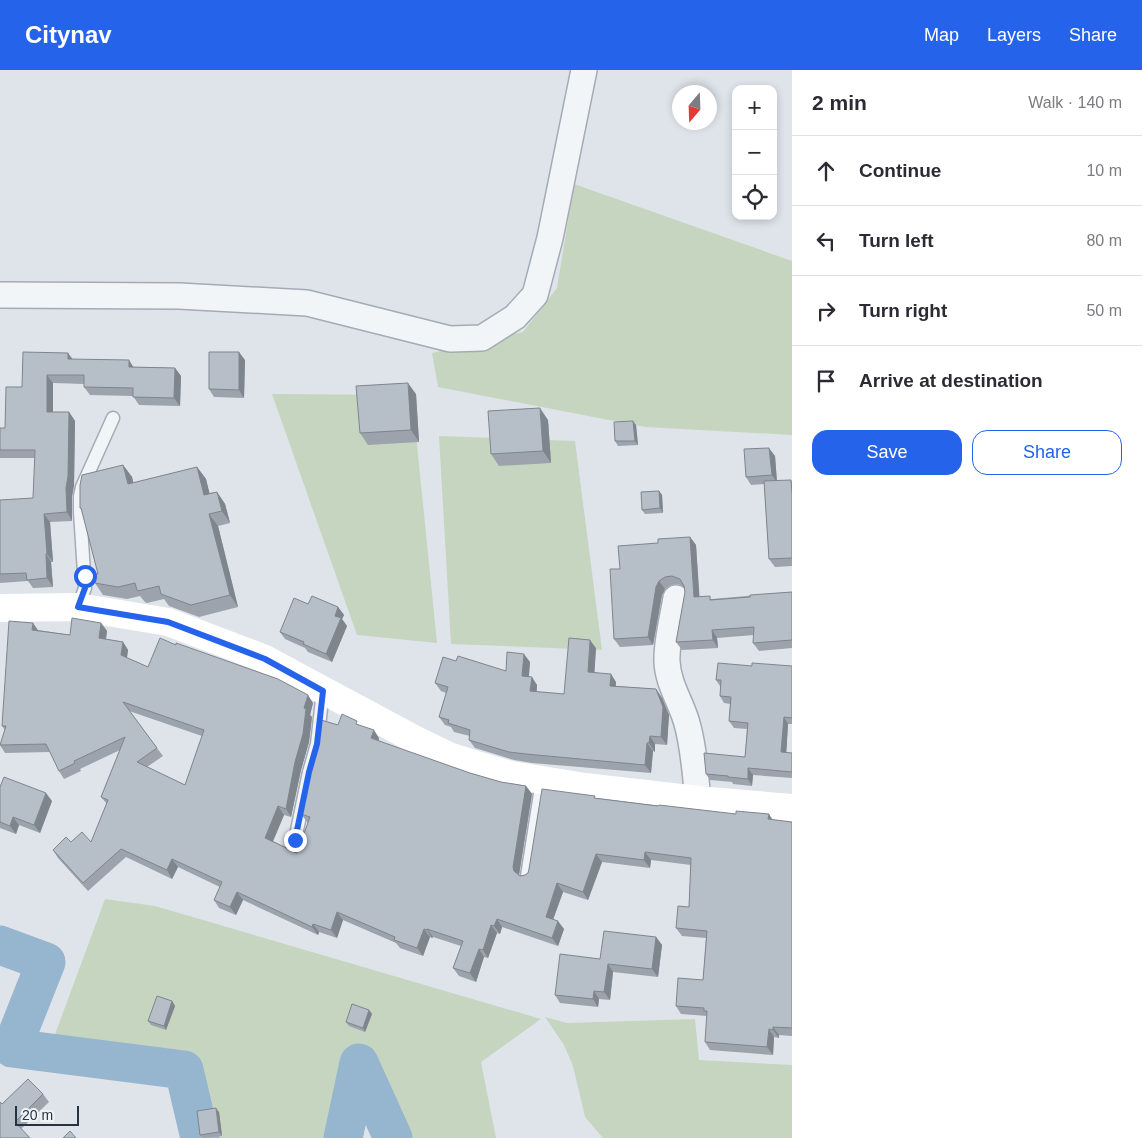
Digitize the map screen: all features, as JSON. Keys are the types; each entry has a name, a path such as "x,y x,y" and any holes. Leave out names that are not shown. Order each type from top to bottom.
{"street":[{"path":"0,296 179,296 307,303 450,339 482,338 515,317 535,295 550,238 584,70"},
{"path":"676,598 667,653 667,668 686,719 691,739 698,800"},
{"path":"0,608 78,607 168,622 265,659 449,756 511,775 585,787 698,800 792,808"}],"lane":[{"path":"78,607 85,588 80,496 82,487 113,418"},
{"path":"295,840 309,772 317,744 323,691"},
{"path":"527,876 542,781"}],"green space":[{"path":"574,184 792,261 792,435 645,427 438,387 432,353 523,332 557,288"},
{"path":"272,394 412,395 437,643 357,635"},
{"path":"439,436 575,441 602,650 451,644"},
{"path":"105,899 155,906 541,1019 481,1062 496,1138 378,1138 362,1100 354,1138 189,1138 176,1079 43,1067"},
{"path":"545,1017 567,1023 695,1019 699,1060 792,1065 792,1138 603,1138 585,1117 573,1066 564,1045"}],"building":[{"path":"23,352 68,353 68,359 129,360 129,367 175,368 174,398 133,397 133,388 84,387 84,375 47,375 47,412 69,412 67,512 44,514 47,578 27,580 26,573 0,574 0,500 33,498 35,450 0,450 0,428 5,428 6,387 22,387"},
{"path":"209,352 239,352 239,390 209,389"},
{"path":"408,383 411,430 360,433 356,386"},
{"path":"540,408 543,451 491,454 488,411"},
{"path":"633,421 635,441 615,441 614,422"},
{"path":"769,448 772,475 746,477 744,449"},
{"path":"123,465 128,484 197,467 204,495 217,492 222,511 209,514 230,595 191,605 161,594 159,586 138,591 135,583 118,587 95,583 92,575 98,574 80,508 82,475"},
{"path":"791,480 792,558 769,559 764,481"},
{"path":"659,491 660,508 642,510 641,492"},
{"path":"690,537 694,597 710,596 710,600 792,592 792,640 753,643 754,627 712,630 713,640 676,642 685,592 680,579 672,576 665,577 659,581 656,587 648,637 614,639 610,569 620,569 618,546 658,543 658,539"},
{"path":"312,596 338,607 335,616 341,618 326,654 280,632 294,598 308,604"},
{"path":"72,618 101,623 99,638 123,642 121,655 148,667 160,638 278,679 308,695 304,708 306,709 303,734 295,762 286,809 278,806 265,838 297,853 310,817 301,814 319,738 321,720 338,725 342,714 357,721 356,724 374,730 371,738 470,773 501,782 526,786 513,867 514,871 520,876 528,873 542,789 658,806 736,814 736,811 769,814 768,819 792,822 792,1028 773,1027 773,1030 769,1029 767,1047 705,1042 707,1011 704,1011 704,1008 676,1006 678,978 703,980 707,931 676,928 678,906 689,907 691,858 645,852 644,860 596,854 583,892 557,883 546,917 558,921 552,938 497,919 494,926 491,925 483,950 479,949 470,973 453,968 463,941 424,929 417,948 394,940 395,937 337,912 331,930 313,924 312,927 237,892 230,907 214,900 222,882 172,859 167,870 121,849 83,883 53,850 66,837 71,842 82,832 91,842 108,800 101,797 125,737 74,761 75,763 59,771 46,744 0,745 6,726 2,726 9,621 33,623 32,630 70,635","holes":["123,702 204,730 185,785 137,762 157,748"]},
{"path":"569,638 590,640 588,672 611,674 610,686 656,689 663,707 661,737 650,736 649,743 647,743 645,765 509,752 469,740 470,730 448,723 449,720 439,717 448,687 435,683 443,657 456,661 458,656 506,671 507,652 524,654 522,676 532,677 530,691 564,694"},
{"path":"718,663 752,666 752,663 792,666 792,718 784,717 781,752 792,753 792,772 748,768 748,779 706,774 704,753 745,757 748,723 729,721 731,697 720,696 721,680 716,680"},
{"path":"4,777 46,793 34,825 13,817 10,826 0,822 0,787"},
{"path":"604,931 656,937 652,969 608,964 604,992 594,991 593,999 555,995 560,954 600,959"},
{"path":"157,996 172,1001 164,1026 148,1021"},
{"path":"352,1004 369,1010 363,1028 346,1022"},
{"path":"28,1079 43,1094 15,1122 30,1138 0,1138 0,1102 2,1104"},
{"path":"216,1108 219,1132 200,1135 197,1111"},
{"path":"70,1131 76,1138 63,1138"}],"waterway":[{"path":"0,945 46,962 12,1048 184,1070 200,1138"},
{"path":"343,1138 359,1063 393,1138"}],"route":[{"path":"85,576 85,588 78,607 168,622 265,659 323,691 317,744 309,772 295,840"}]}
